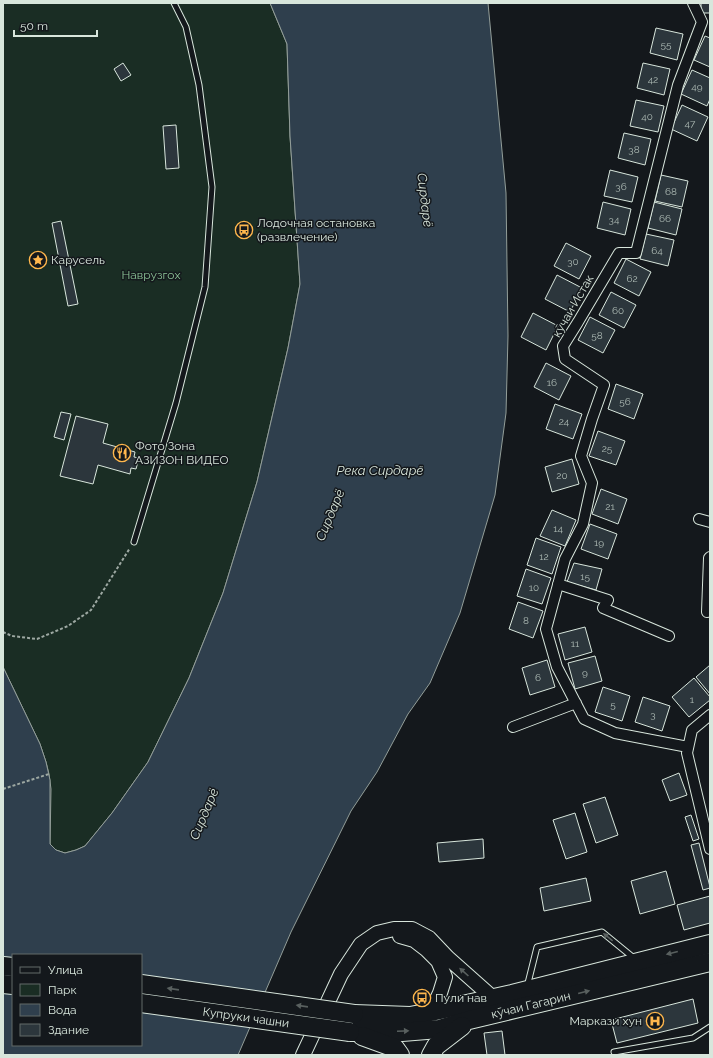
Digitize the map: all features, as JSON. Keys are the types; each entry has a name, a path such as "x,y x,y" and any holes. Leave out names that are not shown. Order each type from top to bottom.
{"highway":[{"name":"кӯчаи Гагарин","path":"142,984 354,1014 410,1016 519,992 710,944"},
{"name":"кӯчаи Гагарин","path":"350,1032 402,1032 439,1029 469,1020 710,962"},
{"name":"Купруки чашни","path":"142,1003 350,1032"},
{"path":"431,1055 436,1046 469,1020"},
{"path":"350,1032 395,1048 400,1055"}],"main road":[{"path":"303,1055 341,974 361,944 377,933 394,929 412,929 429,938 448,958 493,998"},
{"path":"311,1055 348,976 367,950 380,941 398,936 406,937 427,950 438,961 445,977 440,993 431,1012"}],"street":[{"name":"кӯчаи Истак","path":"688,747 615,733 584,719 557,667 546,629 565,559 583,524 592,483 581,456 604,385 564,359 563,346 618,253 636,253 678,85 706,22 693,3"},
{"path":"699,519 710,522"},
{"path":"707,612 710,557"},
{"path":"558,584 608,600 603,608 669,636"},
{"path":"513,727 576,703"},
{"path":"710,715 692,730 687,753 710,849"}],"lane":[{"path":"134,542 176,403 205,287 212,187 199,84 186,27 174,3"},
{"path":"519,992 537,947 602,932 639,962"},
{"path":"614,1052 693,1038 710,1027"}],"path":[{"path":"3,632 12,636 37,639 68,626 91,610 134,542"},
{"path":"3,788 49,774"}],"green space":[{"name":"Наврузгох","path":"3,3 270,3 287,44 290,136 300,284 288,348 257,482 223,593 189,678 148,762 112,813 85,846 65,853 56,850 50,844 51,789 46,762 40,744 3,667"}],"water":[{"name":"Река Сирдарё","path":"270,3 488,3 506,193 508,336 506,413 495,495 460,613 430,683 408,714 377,772 351,811 291,932 238,1055 3,1055 3,667 40,744 46,762 50,780 50,844 56,850 65,853 76,850 85,846 112,813 148,762 189,678 223,593 257,482 288,348 300,284 290,136 287,44"}],"building":[{"path":"701,3 710,3 710,13 701,13"},
{"path":"656,28 683,34 677,60 650,53"},
{"path":"705,36 710,38 710,67 694,60"},
{"path":"123,63 131,75 121,81 114,69"},
{"path":"643,63 670,69 664,95 637,88"},
{"path":"692,70 710,78 710,99 707,106 681,94"},
{"path":"636,100 664,106 658,132 630,126"},
{"path":"682,105 708,117 697,141 671,129"},
{"path":"176,125 179,168 166,169 163,126"},
{"path":"624,133 651,139 645,165 618,158"},
{"path":"610,170 638,177 632,202 604,196"},
{"path":"661,175 688,181 682,207 655,201"},
{"path":"603,202 631,209 625,235 597,228"},
{"path":"654,202 682,209 676,235 648,228"},
{"path":"61,221 78,304 68,306 52,223"},
{"path":"646,234 674,240 668,266 640,259"},
{"path":"566,243 591,256 579,279 554,266"},
{"path":"626,259 651,272 639,296 614,283"},
{"path":"557,275 582,288 570,312 545,299"},
{"path":"611,292 636,305 624,328 599,315"},
{"path":"533,313 558,326 546,350 521,337"},
{"path":"590,317 615,330 603,353 578,340"},
{"path":"546,363 571,376 559,400 534,387"},
{"path":"616,384 643,394 634,419 608,409"},
{"path":"555,404 582,414 573,439 546,429"},
{"path":"61,412 71,414 64,440 54,437"},
{"path":"76,416 108,424 103,443 135,452 134,457 139,458 136,469 131,468 130,474 98,465 93,484 60,476"},
{"path":"598,431 625,441 616,465 589,456"},
{"path":"572,459 579,484 552,492 545,467"},
{"path":"601,489 627,499 618,524 592,514"},
{"path":"552,510 576,520 565,546 540,536"},
{"path":"590,524 617,534 608,559 581,549"},
{"path":"536,538 561,547 552,574 527,565"},
{"path":"574,563 602,569 596,590 567,582"},
{"path":"526,569 551,578 542,604 517,596"},
{"path":"518,602 543,611 533,638 509,629"},
{"path":"585,627 592,652 565,660 558,634"},
{"path":"595,656 602,681 575,689 568,663"},
{"path":"547,660 555,687 530,695 522,668"},
{"path":"710,665 710,694 696,677"},
{"path":"694,678 710,697 710,700 689,717 672,697"},
{"path":"603,687 630,696 622,721 595,712"},
{"path":"643,697 670,706 662,731 635,722"},
{"path":"679,773 687,795 670,801 662,780"},
{"path":"605,797 618,835 596,843 583,804"},
{"path":"575,813 587,852 566,859 553,820"},
{"path":"691,815 699,839 693,841 685,817"},
{"path":"483,839 484,858 439,862 437,843"},
{"path":"699,843 710,887 703,890 691,845"},
{"path":"666,871 675,904 640,914 631,881"},
{"path":"586,878 591,901 544,911 540,888"},
{"path":"710,896 710,923 684,930 677,905"},
{"name":"Маркази хун","path":"693,999 698,1023 617,1043 611,1020"},
{"path":"502,1031 505,1055 487,1055 484,1033"}],"place":[{"name":"Лодочная остановка (развлечение)","path":"244,230"},
{"name":"Карусель","path":"38,260"},
{"name":"Фото Зона АЗИЗОН ВИДЕО","path":"122,453"},
{"name":"Пули нав","path":"422,998"},
{"name":"Маркази хун","path":"655,1021"}],"water label":[{"name":"Сирдарё","path":"425,200"},
{"name":"Сирдарё","path":"330,515"},
{"name":"Сирдарё","path":"204,814"}]}
